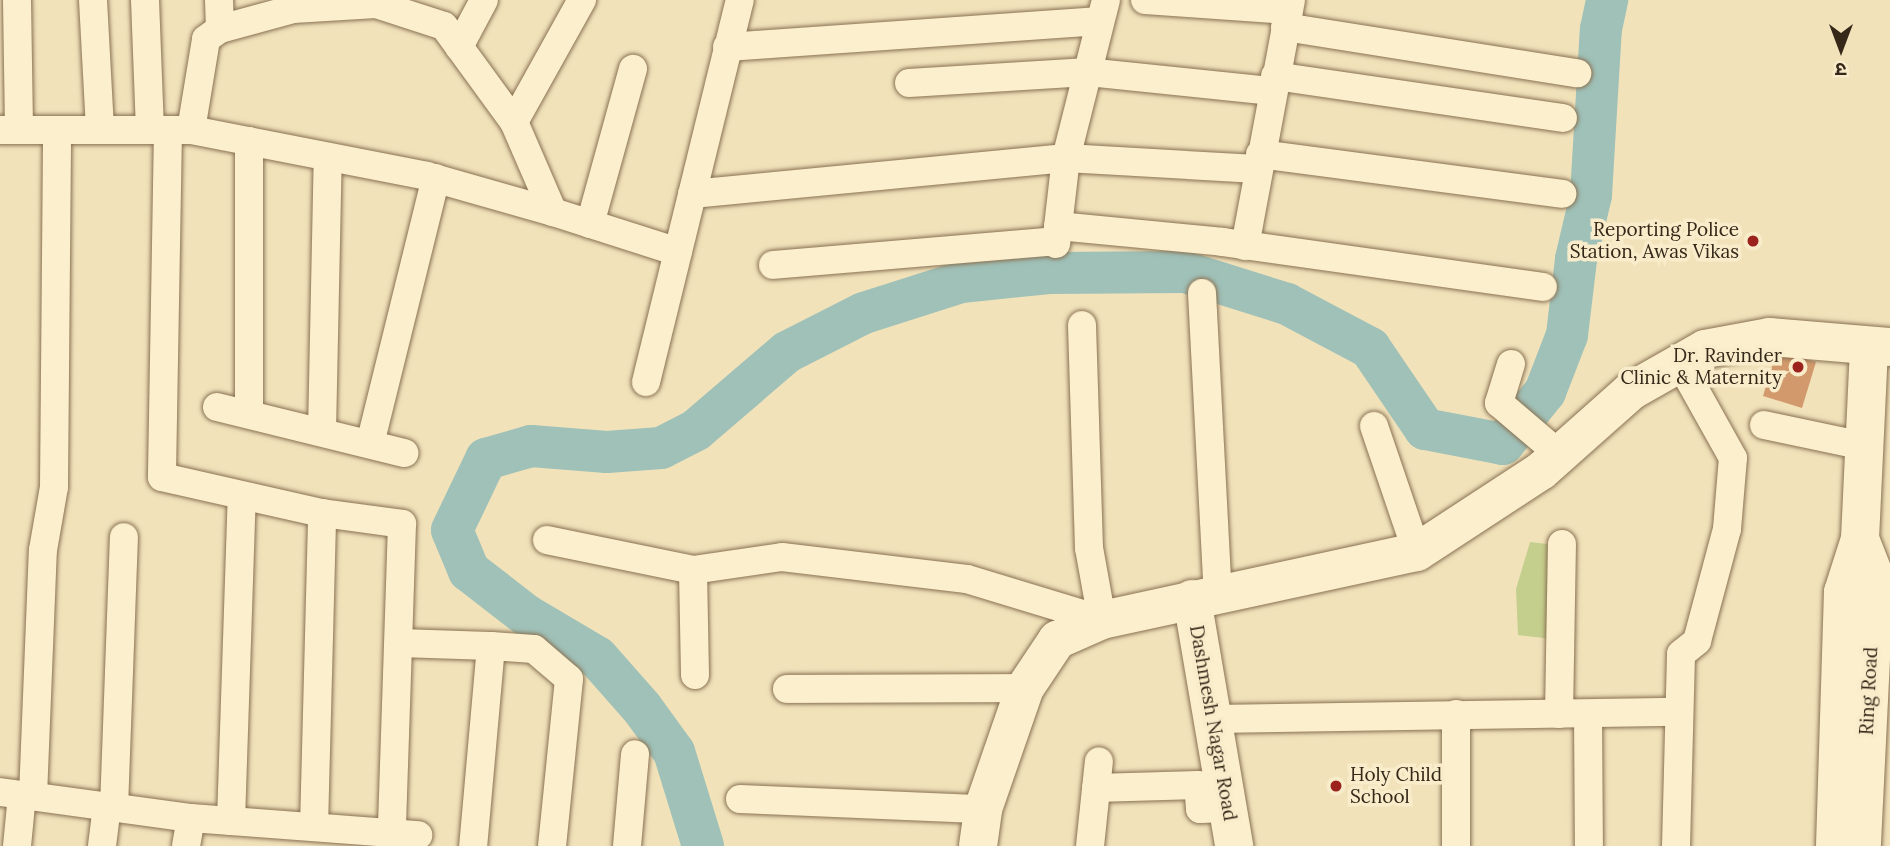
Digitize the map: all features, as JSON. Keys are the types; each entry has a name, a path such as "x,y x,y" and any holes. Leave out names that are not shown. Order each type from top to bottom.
{"street":[{"path":"17,0 10,130 170,130 249,141 436,178 678,252"},
{"path":"93,0 100,130"},
{"path":"18,794 231,821 263,835 314,827 405,834 398,643 402,524 322,513 162,477 170,130 145,0"},
{"path":"219,0 220,29"},
{"path":"459,47 485,0"},
{"path":"513,122 582,0"},
{"path":"646,382 740,0"},
{"path":"1145,0 1288,12 1577,73"},
{"path":"170,130 206,39 220,29 293,5 376,4 444,26 513,122 553,212"},
{"path":"727,47 1103,10 1066,158 1056,242"},
{"path":"1245,246 1258,162 1288,12"},
{"path":"590,224 633,69"},
{"path":"909,83 1088,72 1274,84 1563,118"},
{"path":"17,846 18,794 43,550 54,487 57,130"},
{"path":"249,141 249,414"},
{"path":"322,432 328,157"},
{"path":"692,194 1066,158 1258,162 1562,194"},
{"path":"370,444 436,178"},
{"path":"773,265 1056,242 1245,246 1543,288"},
{"path":"1202,293 1205,597"},
{"path":"1083,326 1089,548 1102,620"},
{"path":"740,799 981,828 1025,688 1057,640 1102,620 1417,552 1549,447 1631,391 1705,349 1770,337 1880,347"},
{"name":"Ring Road","path":"1835,846 1843,592 1860,539 1864,446 1880,347"},
{"path":"1676,846 1681,654 1697,641 1727,529 1733,458 1680,363"},
{"path":"1511,364 1499,403 1549,447"},
{"path":"217,407 404,453"},
{"path":"1764,425 1864,446"},
{"path":"1374,426 1417,552"},
{"path":"231,821 242,496"},
{"path":"314,827 322,513"},
{"path":"102,846 110,807 124,537"},
{"name":"Ring Road","path":"1860,539 1875,577 1862,846"},
{"path":"547,540 693,570 782,557 967,579 1102,620"},
{"path":"1559,714 1562,544"},
{"path":"693,570 695,675"},
{"name":"Dashmesh Nagar Road","path":"1205,597 1212,719 1234,846"},
{"path":"398,643 534,649 569,679 552,846"},
{"path":"473,846 491,646"},
{"path":"787,689 1025,688"},
{"path":"1212,719 1679,712"},
{"path":"1456,714 1456,846"},
{"path":"1588,714 1589,846"},
{"path":"627,846 635,754"},
{"path":"1090,846 1097,775 1198,785 1200,809 1227,808"},
{"path":"186,846 191,818"}],"green space":[{"path":"1530,542 1556,545 1552,639 1518,635 1516,589"}],"building":[{"path":"1777,350 1816,362 1802,408 1763,396"}],"waterway":[{"path":"703,846 674,752 642,708 597,657 526,615 469,571 452,530 486,459 531,446 607,452 661,448 696,430 787,352 864,313 961,282 1049,273 1185,272 1287,304 1370,348 1425,429 1503,444 1545,392 1567,335 1576,259 1591,195 1601,29 1607,0"}],"place":[{"name":"Reporting Police Station, Awas Vikas","path":"1753,241"},
{"name":"Dr. Ravinder Clinic & Maternity","path":"1798,367"},
{"name":"Holy Child School","path":"1336,786"}]}
